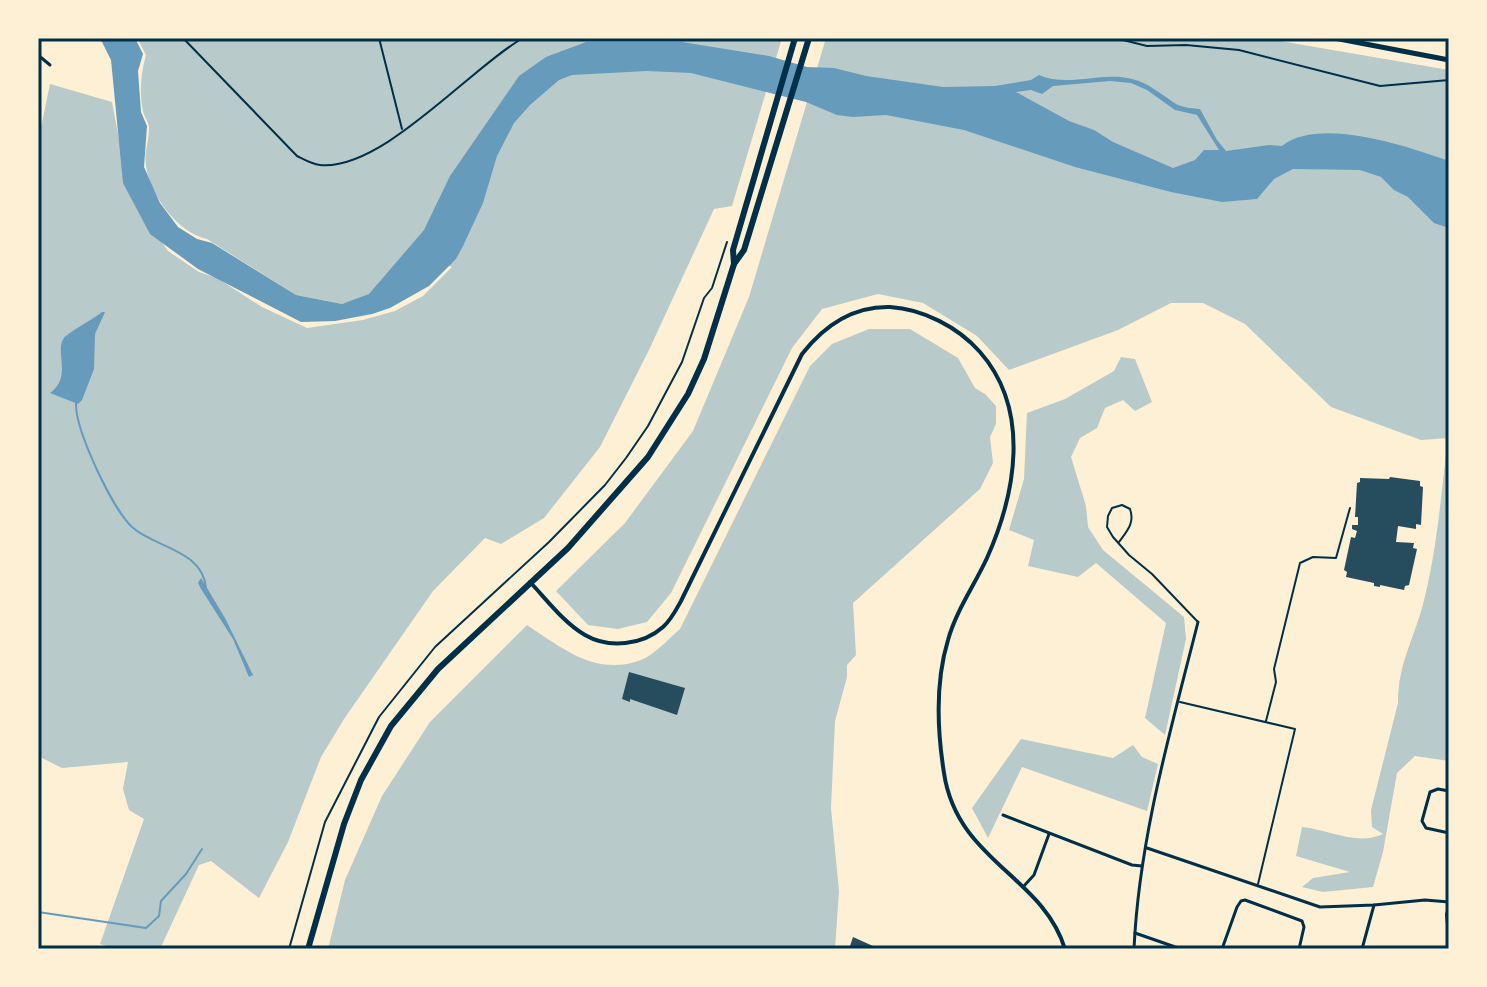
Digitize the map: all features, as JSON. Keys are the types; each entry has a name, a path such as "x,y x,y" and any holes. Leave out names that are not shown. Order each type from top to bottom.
{"main road":[{"path":"734,264 733,250 795,38"},
{"path":"310,949 344,824 376,750 391,726 438,669 568,548 608,506 670,426 688,394 704,359 734,264 744,250 809,38"},
{"path":"1334,38 1449,60"}],"street":[{"path":"38,55 50,65"},
{"path":"530,582 588,637 601,642 624,644 655,633 668,622 681,601 797,364 815,338 844,317 877,308 910,310 946,325 973,345 995,371 1010,408 1015,446 997,533 954,621 943,658 938,704 942,764 950,799 968,833 1051,919 1065,949"},
{"path":"1134,949 1154,800 1198,622"},
{"path":"1449,791 1438,789 1430,792 1422,821 1426,828 1449,833"},
{"path":"1003,815 1132,865 1143,866"},
{"path":"1022,888 1034,875 1049,834"},
{"path":"1146,848 1320,907 1425,900 1449,904"},
{"path":"1222,949 1237,907 1245,900 1302,921 1304,927 1299,949"},
{"path":"1362,949 1374,905"},
{"path":"1135,933 1181,949"}],"lane":[{"path":"1119,542 1132,524 1133,517 1130,509 1122,505 1112,508 1107,527 1129,555 1198,622"},
{"path":"1266,722 1276,682 1274,669 1300,563 1313,557 1336,558 1350,508"},
{"path":"1178,702 1295,729 1258,885"},
{"path":"1449,904 1446,914 1449,948"}],"path":[{"path":"183,38 297,156 311,164 323,166 360,158 523,38"},
{"path":"379,38 402,130"},
{"path":"1115,38 1147,46 1239,50 1380,86 1449,80"},
{"path":"513,576 605,485 648,426 691,341 704,298 712,288 727,242"}],"shaded area":[{"path":"137,38 782,38 732,206 714,209 600,447 544,518 501,544 485,538 433,591 321,757 288,842 259,898 211,861 199,865 160,949 118,949 100,944 144,819 129,810 123,789 128,762 62,768 38,756 38,142 50,84 112,102 125,171 146,219 168,251 262,307 307,328 363,320 395,311 423,296 452,267 414,253 371,296 342,304 296,295 186,229 159,200 149,177 146,161 149,128 141,90 146,55"},
{"path":"826,38 1263,38 1449,70 1449,761 1415,756 1397,773 1383,852 1373,887 1323,892 1302,887 1313,878 1350,872 1296,856 1302,827 1353,838 1383,834 1372,827 1371,810 1398,703 1403,665 1427,587 1448,438 1421,440 1331,407 1245,324 1203,303 1171,303 1118,330 1009,370 977,336 923,303 878,294 822,309 792,348 671,593 647,622 618,629 588,625 556,591 625,523 693,431 749,297"},
{"path":"869,329 910,329 958,358 975,388 996,406 996,424 990,437 993,463 980,489 853,603 856,655 847,665 847,677 835,721 831,808 839,891 835,949 328,949 345,880 382,796 430,722 527,625 580,658 609,665 641,660 662,646 680,629 810,366 832,344"},
{"path":"1121,357 1135,359 1152,402 1135,411 1123,400 1105,408 1097,428 1080,438 1071,457 1086,506 1088,527 1103,550 1184,617 1186,639 1165,735 1145,718 1166,623 1096,563 1078,577 1028,566 1034,540 1009,530 1024,479 1027,413 1065,399 1114,371"},
{"path":"1021,739 1113,758 1133,745 1142,757 1158,764 1147,811 1022,767 988,838 972,808"}],"water":[{"path":"100,38 135,38 143,54 138,71 141,112 147,126 144,167 160,203 178,227 197,239 212,243 296,295 342,304 369,294 424,230 450,176 519,76 546,57 586,42 682,42 769,56 807,67 834,68 943,87 995,86 1031,80 1039,75 1062,80 1132,79 1150,86 1179,105 1200,109 1226,151 1282,146 1298,137 1318,134 1341,134 1388,142 1449,161 1449,228 1434,223 1408,197 1394,190 1381,177 1360,170 1293,169 1274,179 1257,199 1222,202 1075,167 964,130 886,115 837,115 806,102 691,73 647,71 572,75 559,80 514,123 497,156 483,203 463,246 456,259 429,286 390,308 372,314 335,321 301,322 198,269 150,234 123,183 111,60","holes":["1110,81 1131,83 1147,90 1175,110 1197,115 1219,150 1204,150 1195,160 1173,168 1069,121 1016,92 1031,90 1042,94 1053,86"]},
{"path":"105,312 95,334 94,369 82,400 78,404 50,393 57,387 62,372 61,343 64,338"},
{"path":"201,578 253,675 249,677 233,639 201,589 198,583"}],"building":[{"path":"1390,477 1420,481 1423,487 1421,525 1416,524 1416,529 1398,526 1396,542 1414,543 1413,548 1417,549 1409,585 1404,590 1374,586 1374,583 1346,577 1344,570 1351,537 1355,538 1357,531 1352,529 1352,525 1358,525 1358,517 1355,517 1357,483 1360,478"},
{"path":"629,672 685,688 677,715 622,699"},
{"path":"853,937 873,946 875,949 849,949"}],"waterway":[{"path":"76,403 88,449 105,487 124,517 142,534 196,565 203,575 206,588"},
{"path":"38,912 146,928 159,916 161,901 186,874 202,849"}]}
